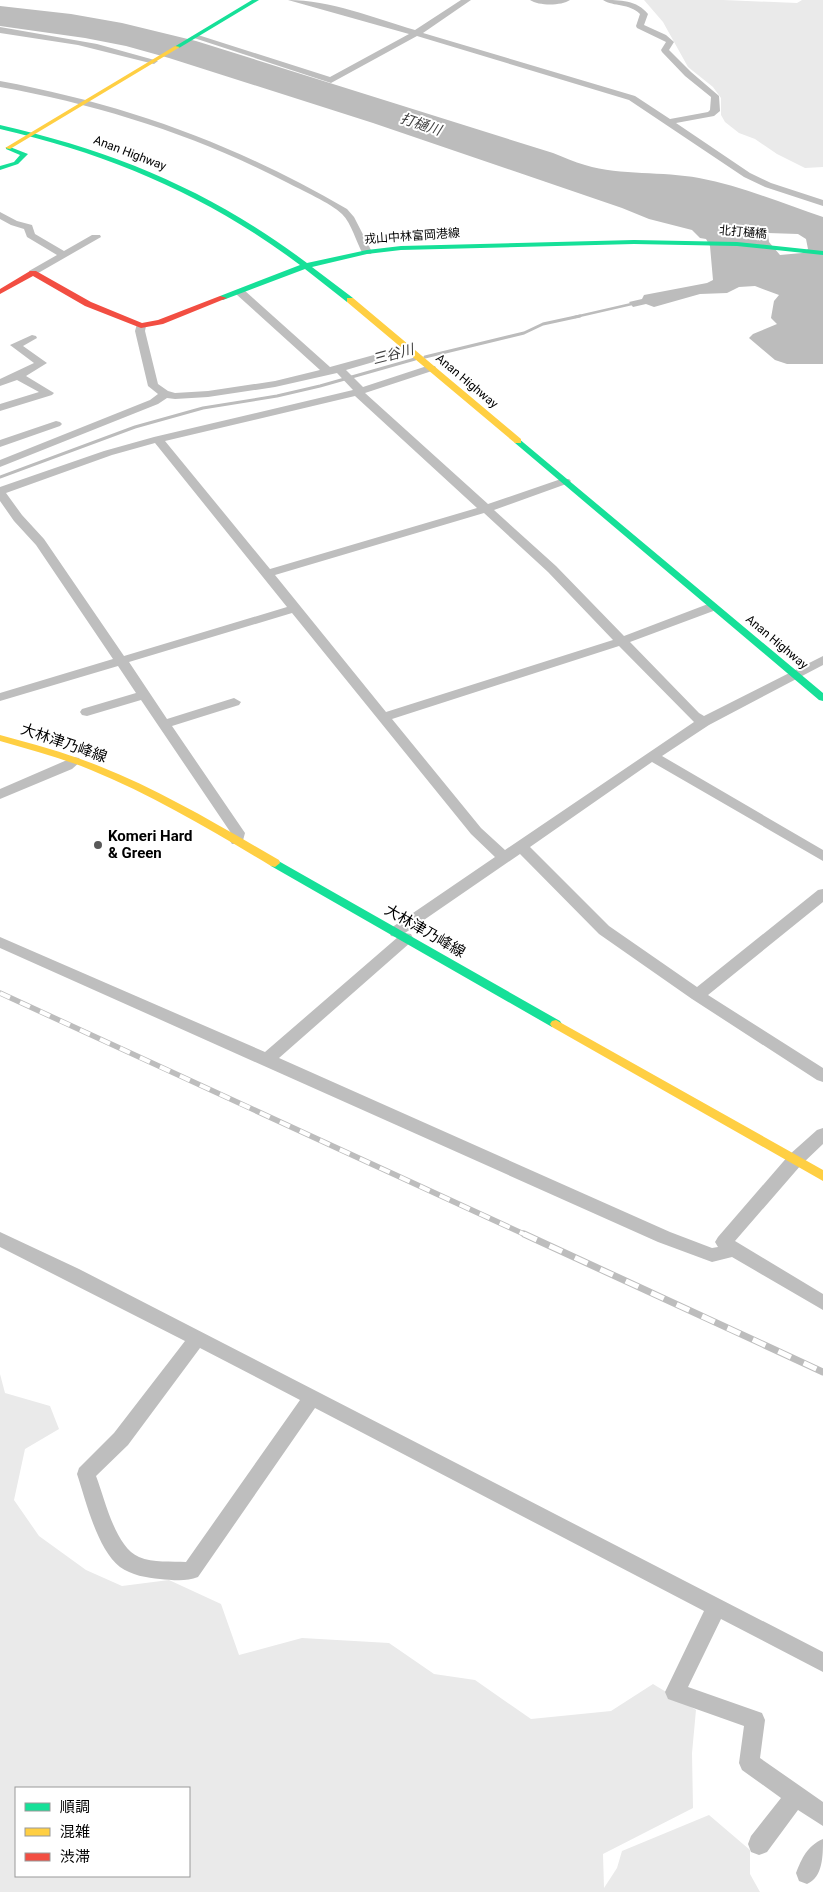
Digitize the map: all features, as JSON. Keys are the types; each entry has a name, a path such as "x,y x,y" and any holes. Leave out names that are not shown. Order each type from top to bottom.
{"main road":[{"path":"4,148 256,0"},
{"name":"Anan Highway","path":"0,120 105,156 184,189 227,212 306,266 408,349 432,364 607,501"},
{"name":"Anan Highway","path":"0,127 35,131 113,151 192,184 238,208 319,262 348,284 423,348 432,364 566,481 712,607 823,698"},
{"path":"0,168 16,163 26,154 4,148"},
{"path":"0,172 2,175 0,177"},
{"name":"戎山中林富岡港線","path":"141,326 160,322 306,266 367,252 434,246 634,242 707,243"},
{"name":"北打樋橋","path":"707,243 823,253"},
{"path":"0,292 33,273 88,304 141,326"},
{"name":"大林津乃峰線","path":"0,738 74,761 147,792 237,841 823,1176"}],"street":[{"path":"292,0 344,12 632,98 747,175 768,185 823,203"},
{"path":"193,38 331,80 415,34 467,0"},
{"path":"534,0 544,2 566,0"},
{"path":"607,0 637,6 642,10 644,14 640,26 645,31 666,36 670,42 665,50 688,74 715,96 715,111 711,114 669,122"},
{"path":"0,30 70,40 155,60"},
{"path":"0,84 85,102 162,125 216,145 310,191 344,211 367,252"},
{"path":"0,215 14,223 29,226 30,235 64,255"},
{"path":"33,273 96,237"},
{"path":"240,292 337,371 552,569 694,716 704,722"},
{"path":"141,326 140,331 153,386 165,394 175,396 238,391 337,371 408,349"},
{"path":"0,383 42,363 15,345 32,338"},
{"path":"237,841 238,833 164,724 40,542 18,518 0,492 108,453 357,389 432,364"},
{"path":"0,408 48,393 18,376"},
{"path":"0,464 154,402 165,394"},
{"path":"0,444 56,424"},
{"path":"158,439 476,831 492,848 505,858"},
{"path":"268,573 485,508 566,481"},
{"path":"384,717 622,640 712,607"},
{"path":"0,697 296,608"},
{"path":"268,1059 401,935 505,858 704,722 823,660"},
{"path":"87,712 144,695"},
{"path":"164,724 234,702"},
{"path":"652,756 823,856"},
{"path":"0,794 67,766 74,761"},
{"path":"521,847 604,930 697,995 820,1070"},
{"path":"697,995 823,894"},
{"path":"0,942 268,1059 691,1248 712,1255 734,1250"},
{"path":"823,1134 795,1160 724,1242 734,1250 823,1302"},
{"path":"0,1239 73,1274 197,1340 312,1397 823,1662"},
{"path":"197,1340 121,1439 86,1474 114,1546 122,1557 136,1566 191,1571 312,1397"},
{"path":"717,1606 675,1692 755,1720 749,1763 823,1815"},
{"path":"759,1844 795,1796"},
{"path":"807,1873 812,1861 823,1850"}],"shaded area":[{"path":"644,0 723,0 797,3 802,0 823,0 823,167 805,168 777,154 755,139 739,133 725,122 721,115 721,98 713,87 688,67 663,22"},
{"path":"0,1374 5,1393 50,1406 59,1429 25,1449 14,1500 39,1536 86,1570 122,1586 169,1580 221,1604 239,1655 302,1638 389,1643 434,1674 475,1680 531,1719 611,1711 653,1684 696,1710 692,1753 693,1808 603,1854 604,1888 617,1868 622,1851 709,1815 750,1850 750,1874 760,1892 0,1892"}],"water":[{"name":"打樋川","path":"0,6 71,14 122,23 196,41 553,153 585,165 613,171 685,176 715,181 823,217 823,364 787,364 775,360 749,338 753,334 777,324 771,318 774,301 779,295 755,286 739,287 727,293 700,294 654,307 646,304 633,307 629,302 642,299 644,295 707,283 713,280 710,246 706,239 700,238 692,230 649,219 622,208 373,123 169,58 126,46 85,38 0,26","holes":["768,233 798,234 806,239 808,249 802,253 780,255 769,242"]}],"waterway":[{"name":"三谷川","path":"575,317 636,303"},
{"name":"三谷川","path":"425,357 524,333 543,324 580,316"},
{"name":"三谷川","path":"0,477 135,427 203,408 277,396 320,386 415,359"}],"railway":[{"path":"0,993 526,1235"},
{"path":"524,1234 823,1372"}],"traffic: fast":[{"path":"177,47 256,0"},
{"path":"0,127 103,155 176,185 220,208 259,232 350,300"},
{"path":"0,168 16,163 25,154 8,148"},
{"path":"223,298 305,266 367,252 401,248 634,242 737,244 823,253"},
{"path":"518,441 823,698"},
{"path":"275,863 556,1024"}],"traffic: slow":[{"path":"8,148 177,47"},
{"path":"350,300 518,441"},
{"path":"0,738 72,760 118,778 187,812 275,863"},
{"path":"556,1024 823,1176"}],"traffic: jam":[{"path":"0,292 33,273 88,304 141,326 160,322 223,298"}],"place":[{"name":"Komeri Hard & Green","path":"98,845"}]}
